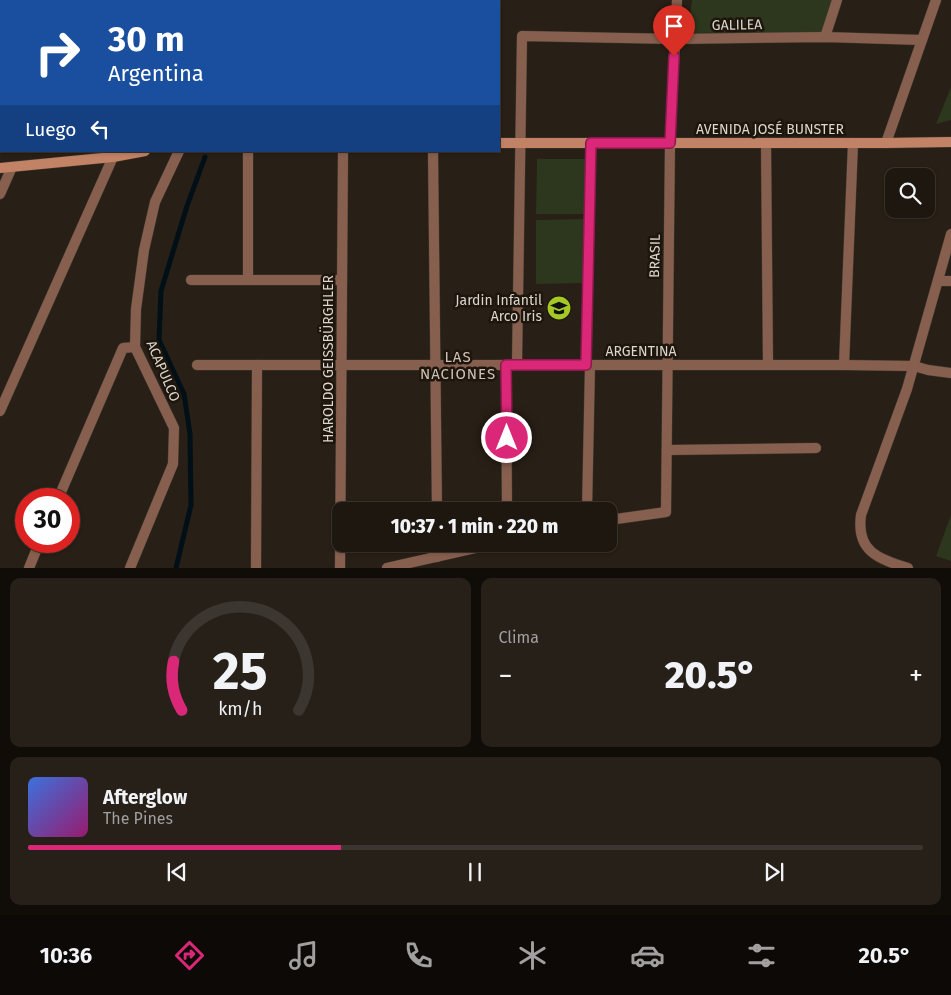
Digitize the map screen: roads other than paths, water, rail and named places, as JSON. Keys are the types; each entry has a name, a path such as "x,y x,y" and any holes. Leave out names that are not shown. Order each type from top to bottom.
{"street":[{"name":"BRASIL","path":"617,519 666,512 670,143 677,0"},
{"path":"826,37 837,0"},
{"path":"886,144 936,0"},
{"name":"GALILEA","path":"520,143 522,36 675,39 826,37 922,40"},
{"name":"AVENIDA JOSÉ BUNSTER","path":"500,143 886,144 951,142"},
{"path":"517,364 520,143"},
{"path":"587,502 591,143"},
{"path":"766,143 768,364"},
{"path":"844,364 853,143"},
{"path":"0,168 113,157 139,152"},
{"name":"ACAPULCO","path":"130,568 173,464 174,428 135,347 136,309 144,250 155,202 179,152"},
{"path":"248,152 248,279"},
{"name":"HAROLDO GEISSBÜRGHLER","path":"340,568 342,152"},
{"path":"433,152 437,502"},
{"path":"0,411 113,157"},
{"path":"0,194 12,167"},
{"path":"908,568 884,561 869,550 861,534 861,515 907,389 951,234"},
{"path":"191,280 342,280"},
{"path":"938,281 951,281"},
{"path":"63,488 123,348 135,347"},
{"name":"ARGENTINA","path":"198,365 844,364 914,366 951,373"},
{"path":"256,568 257,365"},
{"path":"506,365 507,502"},
{"path":"667,450 816,448"},
{"path":"438,552 438,556"},
{"path":"387,568 456,552"},
{"path":"28,568 35,553"}],"waterway":[{"path":"176,568 191,505 190,434 184,394 159,340 161,291 187,206 205,157"}],"place":[{"name":"Jardin Infantil Arco Iris","path":"559,308"}],"district":[{"name":"LAS NACIONES","path":"458,366"}]}
